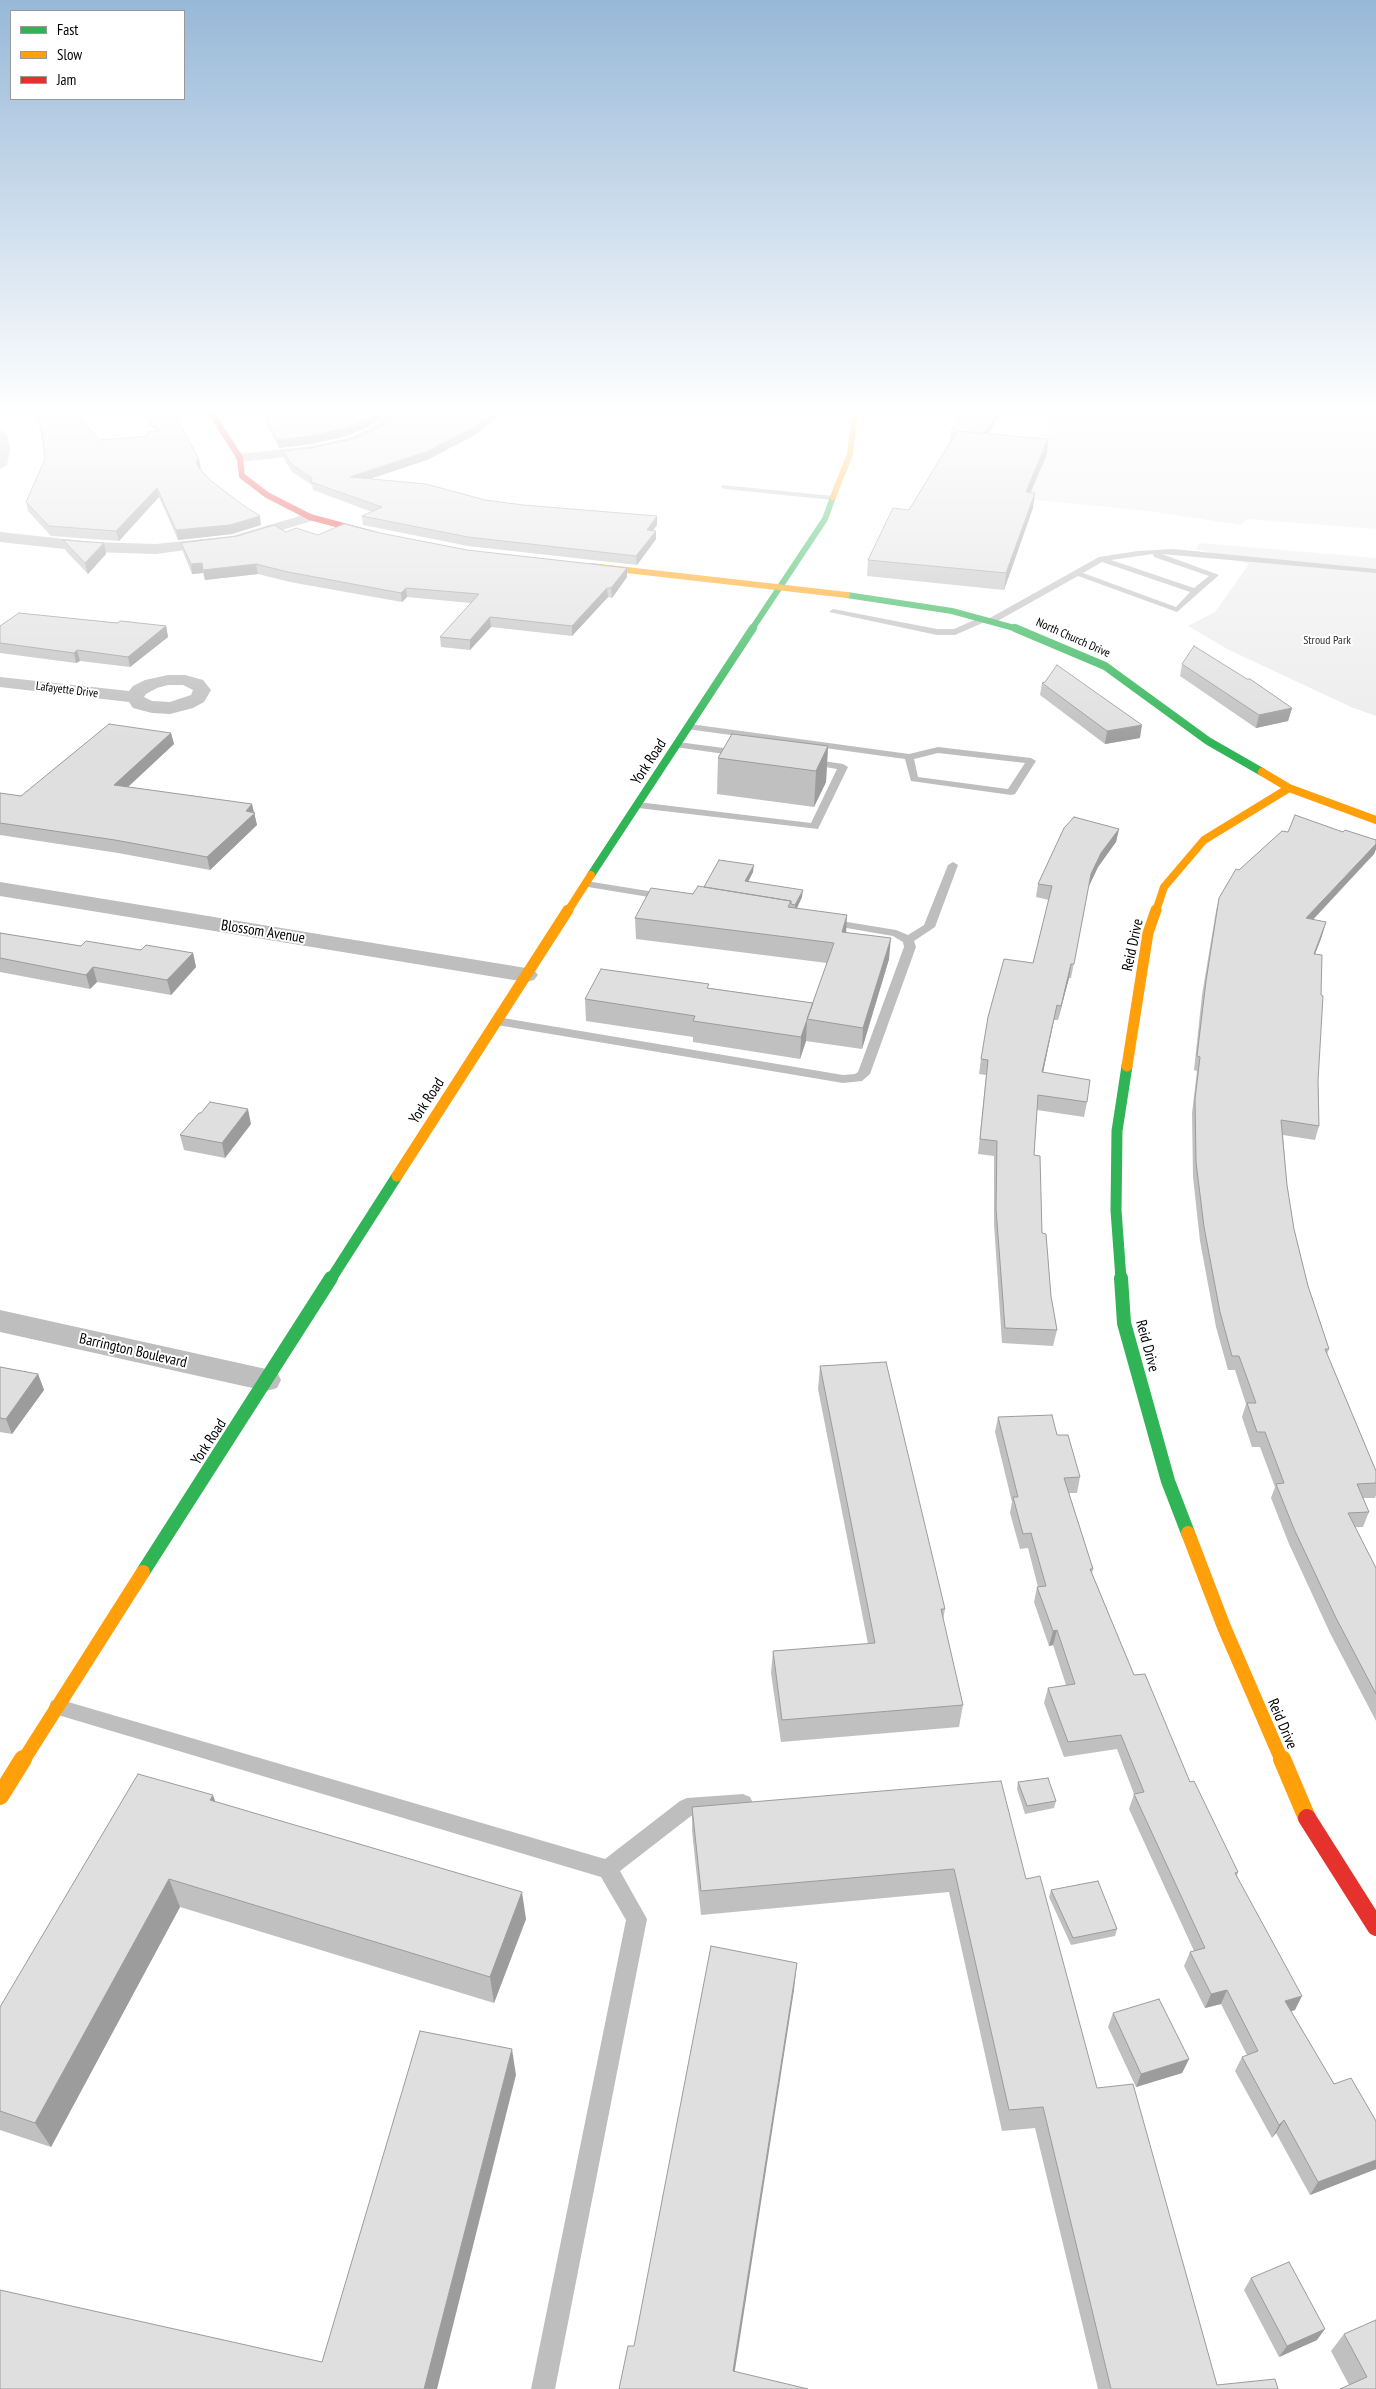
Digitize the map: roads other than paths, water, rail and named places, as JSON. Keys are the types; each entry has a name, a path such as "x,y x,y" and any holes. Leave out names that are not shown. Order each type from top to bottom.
{"street":[{"path":"0,537 92,547 156,549 234,540 285,524"},
{"path":"339,524 391,538"},
{"name":"York Road","path":"0,1796 526,975 782,587 821,524"},
{"name":"North Church Drive","path":"576,564 885,598 988,620 1055,644 1105,666 1208,741 1289,788 1376,820"},
{"name":"Lafayette Drive","path":"0,682 83,693 135,697"},
{"name":"Reid Drive","path":"1289,788 1204,840 1164,887 1148,933 1118,1132 1116,1210 1124,1323 1168,1481 1224,1627 1306,1818 1376,1927"},
{"name":"Blossom Avenue","path":"0,889 526,975"},
{"name":"Barrington Boulevard","path":"0,1321 266,1380"}],"lane":[{"path":"833,612 937,632 955,632 988,620 1102,559 1150,552 1172,551 1376,571"},
{"path":"1077,573 1177,610 1195,590 1215,575 1150,552"},
{"path":"1102,559 1195,590"},
{"path":"690,727 909,757 938,750 1031,761 1011,792 914,779 909,757"},
{"path":"678,745 746,754"},
{"path":"638,805 814,827 843,767 804,762"},
{"path":"908,940 929,927 953,865"},
{"path":"586,884 679,899"},
{"path":"497,1020 843,1079 858,1078 864,1074 910,947 908,940 896,933 817,920"},
{"path":"57,1706 608,1869 637,1919 543,2389"},
{"path":"608,1869 687,1807 766,1802"}],"park label":[{"name":"Stroud Park","path":"1327,641"}]}
